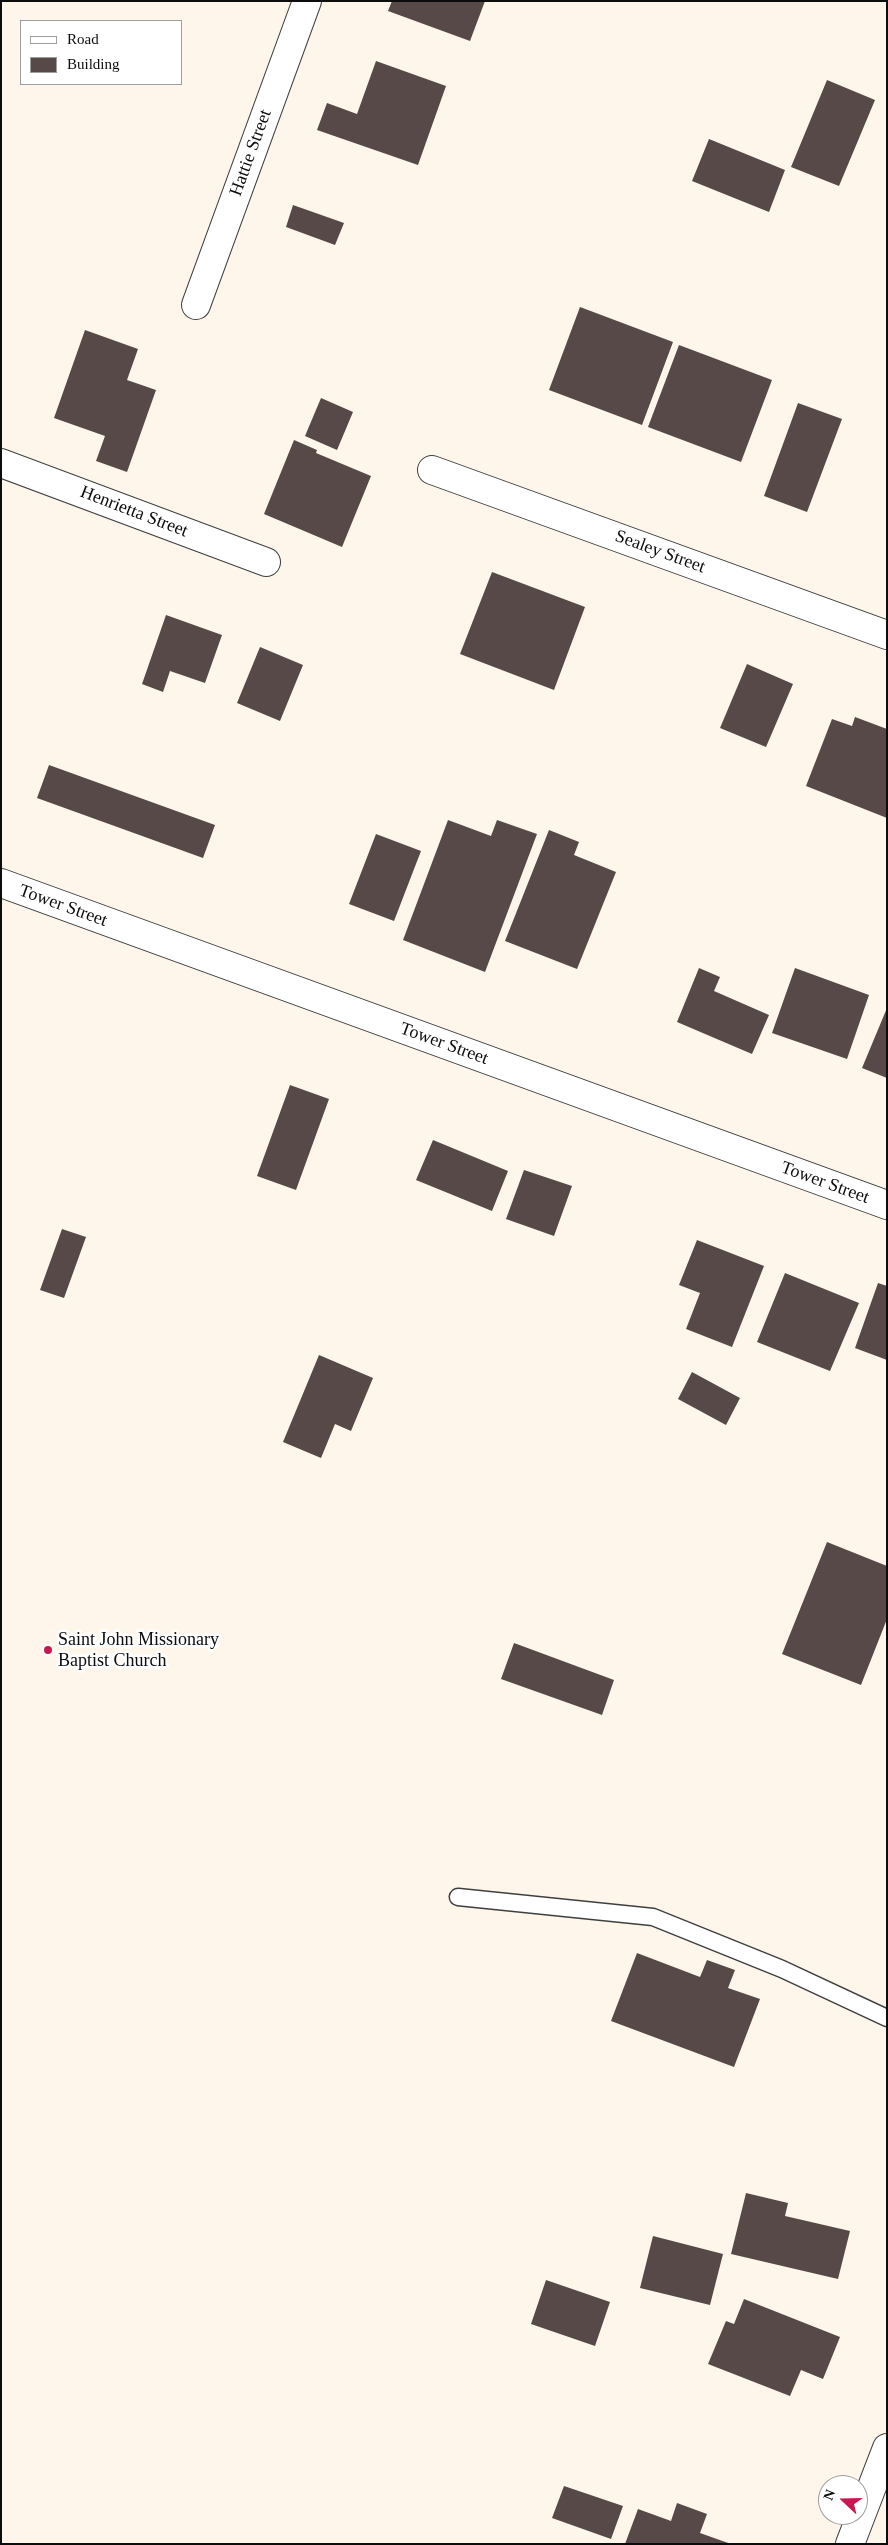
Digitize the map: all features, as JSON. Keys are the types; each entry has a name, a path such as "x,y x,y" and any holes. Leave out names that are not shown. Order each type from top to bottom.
{"street":[{"name":"Hattie Street","path":"196,305 307,1"},
{"name":"Henrietta Street","path":"1,463 266,562"},
{"name":"Sealey Street","path":"432,470 887,635"},
{"name":"Tower Street","path":"1,883 887,1206"},
{"path":"850,2544 887,2448"}],"lane":[{"path":"458,1897 653,1916 782,1969 887,2018"}],"building":[{"path":"392,1 485,1 470,41 388,11"},
{"path":"376,61 446,86 418,165 317,130 327,103 357,114"},
{"path":"827,80 875,100 839,186 791,167"},
{"path":"709,139 785,170 769,212 692,181"},
{"path":"293,205 344,223 335,245 286,227"},
{"path":"580,307 673,342 642,425 549,390"},
{"path":"85,330 138,349 127,380 156,390 127,472 96,461 105,436 54,418"},
{"path":"679,345 772,380 741,462 648,427"},
{"path":"321,398 353,412 337,450 305,436"},
{"path":"798,403 842,419 807,512 764,496"},
{"path":"294,440 317,450 316,453 371,476 342,547 264,514"},
{"path":"492,572 585,607 554,690 460,654"},
{"path":"166,615 222,635 205,683 170,671 163,692 142,684"},
{"path":"260,647 303,665 280,721 237,703"},
{"path":"747,664 793,684 766,747 720,728"},
{"path":"855,717 887,729 887,818 806,786 832,719 852,726"},
{"path":"49,765 215,825 203,858 37,798"},
{"path":"448,820 491,836 497,820 537,834 485,972 403,940"},
{"path":"549,830 579,842 574,855 616,872 577,969 505,941"},
{"path":"376,834 421,851 394,921 349,904"},
{"path":"699,968 720,977 714,991 769,1015 752,1054 677,1022"},
{"path":"795,968 869,995 847,1059 772,1033"},
{"path":"887,1008 887,1078 862,1068"},
{"path":"290,1085 329,1099 296,1190 257,1176"},
{"path":"433,1140 508,1171 492,1211 416,1180"},
{"path":"524,1170 572,1186 554,1236 506,1219"},
{"path":"62,1229 86,1237 64,1298 40,1290"},
{"path":"697,1240 764,1266 732,1347 686,1329 700,1293 679,1285"},
{"path":"785,1273 859,1303 830,1371 757,1342"},
{"path":"878,1283 887,1286 887,1360 855,1348"},
{"path":"319,1355 373,1378 351,1431 335,1424 321,1458 283,1442"},
{"path":"692,1372 740,1398 726,1425 678,1399"},
{"path":"827,1542 887,1566 887,1619 861,1685 782,1654"},
{"path":"514,1643 614,1680 602,1715 501,1679"},
{"path":"637,1953 700,1977 707,1960 735,1970 728,1988 760,1999 734,2067 611,2021"},
{"path":"746,2193 788,2203 785,2216 850,2231 838,2279 731,2254"},
{"path":"653,2236 723,2254 710,2305 640,2288"},
{"path":"546,2280 610,2302 595,2346 531,2324"},
{"path":"744,2299 840,2337 823,2379 801,2370 790,2396 708,2364 726,2321 734,2324"},
{"path":"564,2486 623,2506 611,2539 552,2518"},
{"path":"677,2503 707,2514 700,2533 731,2544 625,2544 638,2509 671,2521"}],"place":[{"name":"Saint John Missionary Baptist Church","path":"48,1650"}]}
